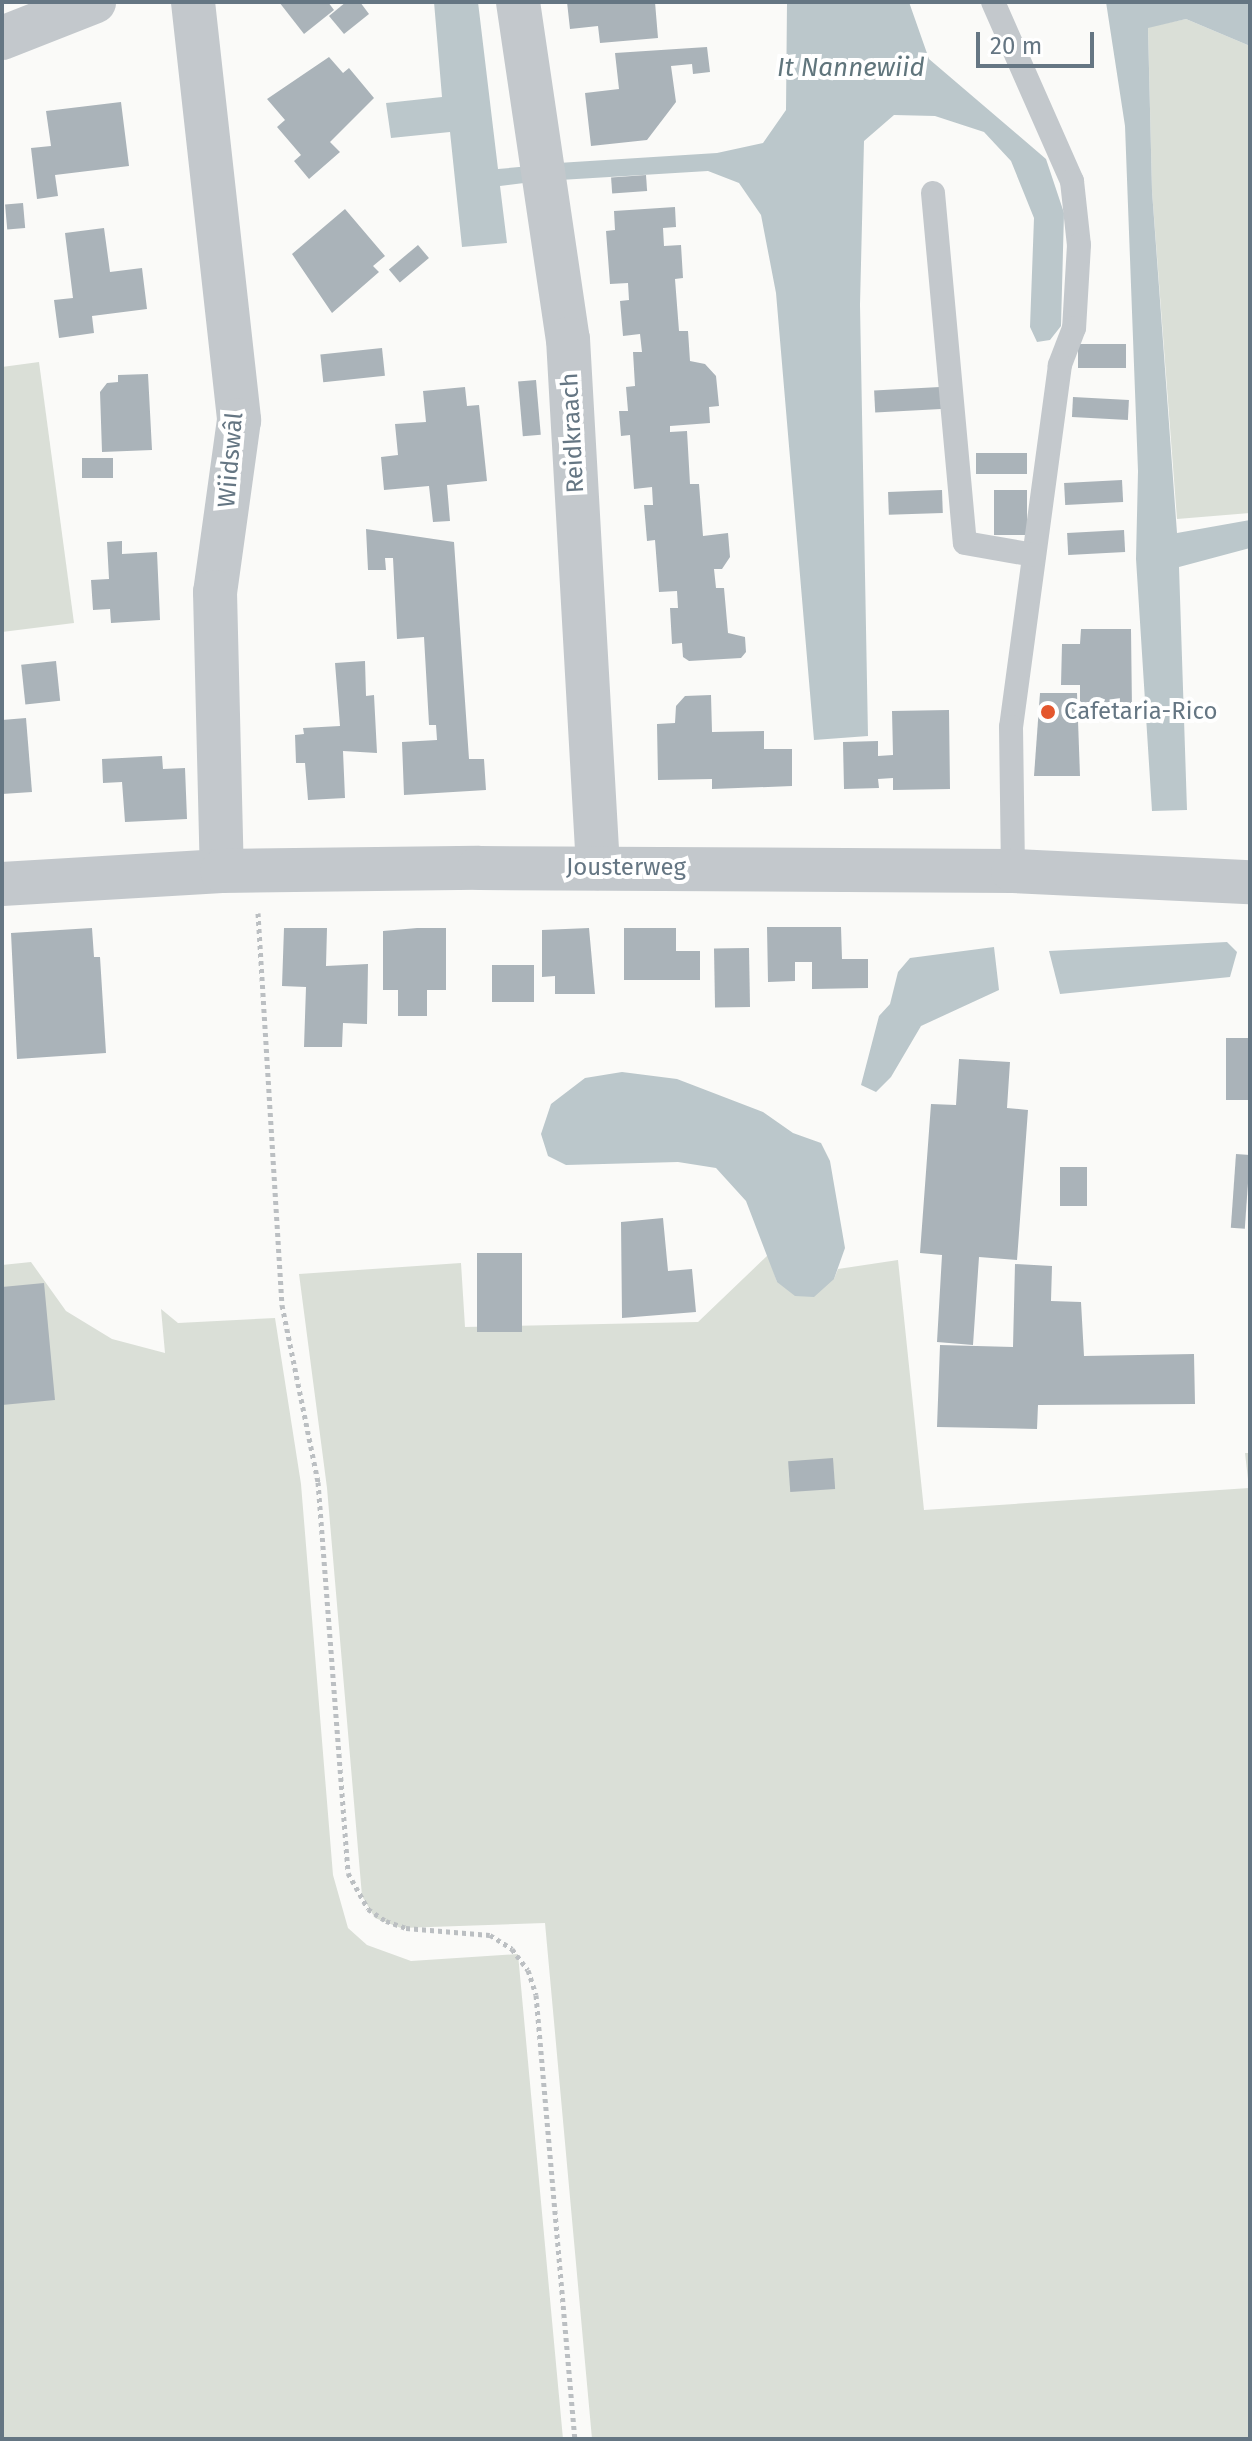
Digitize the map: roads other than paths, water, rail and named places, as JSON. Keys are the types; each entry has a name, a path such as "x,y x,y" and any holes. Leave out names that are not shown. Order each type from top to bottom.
{"street":[{"path":"2,38 94,2"},
{"name":"Wiidswâl","path":"193,2 239,420 215,592 239,870"},
{"name":"Reidkraach","path":"518,2 568,339 598,868"},
{"name":"Jousterweg","path":"2,884 239,870 598,868 1013,871 1249,886"}],"lane":[{"path":"993,2 1072,181 1079,245 1074,328 1060,365 1011,727 1013,871"},
{"path":"933,193 965,543 1034,555"}],"water":[{"path":"434,2 478,2 498,169 530,166 532,182 500,186 507,243 462,247 450,132 391,138 386,103 442,97"},
{"name":"It Nannewiid","path":"787,2 909,2 929,59 1046,159 1064,213 1061,326 1050,340 1037,342 1030,327 1034,218 1011,161 984,132 935,116 894,115 864,141 860,305 868,736 814,740 776,293 761,215 739,183 708,171 560,180 558,163 717,153 763,143 786,110"},
{"path":"1106,2 1250,2 1250,46 1186,19 1148,28 1152,191 1177,533 1250,520 1250,548 1179,567 1187,810 1152,811 1136,559 1138,471 1125,126"},
{"path":"1227,942 1237,952 1230,977 1060,994 1049,951"},
{"path":"994,947 999,990 921,1026 891,1077 876,1092 861,1085 879,1016 890,1004 898,972 910,958"},
{"path":"622,1072 677,1079 763,1112 793,1133 821,1143 830,1161 845,1248 834,1279 814,1297 795,1296 777,1282 746,1201 716,1168 678,1162 566,1165 548,1156 541,1134 551,1104 585,1078"}],"place":[{"name":"Cafetaria-Rico","path":"1048,712"}]}
